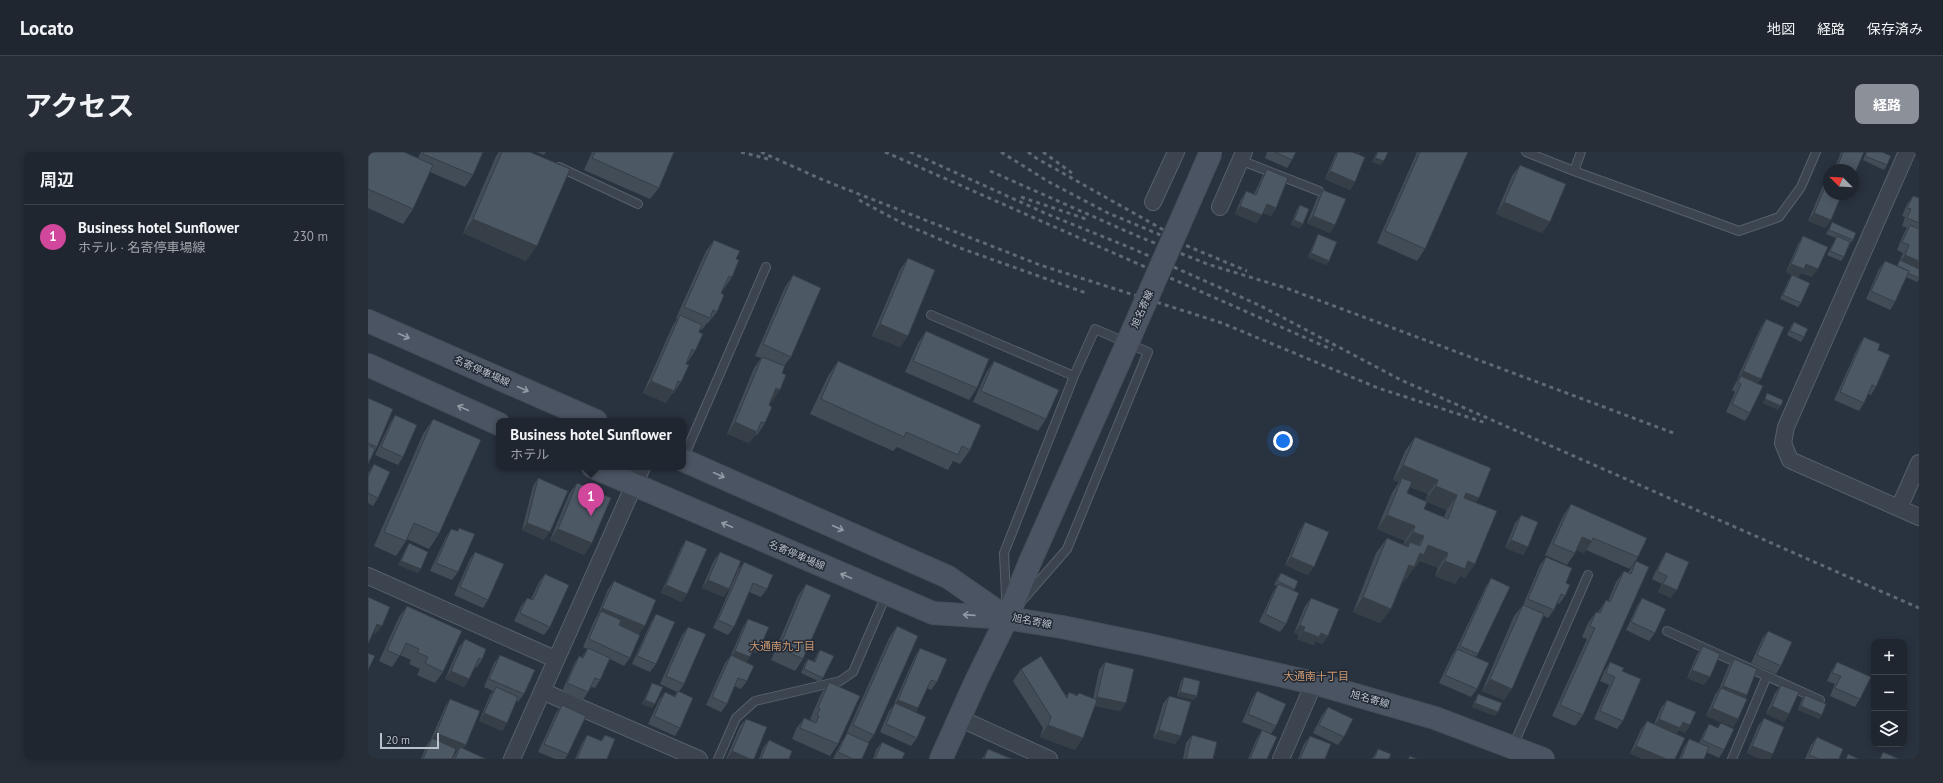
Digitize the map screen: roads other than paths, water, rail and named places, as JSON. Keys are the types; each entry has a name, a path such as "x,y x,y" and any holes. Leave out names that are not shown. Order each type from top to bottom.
{"main road":[{"name":"旭名寄線","path":"1211,152 1030,562 1008,618 1149,645 1314,683 1435,718 1543,759"},
{"name":"名寄停車場線","path":"368,321 589,418"},
{"path":"368,365 496,423"},
{"path":"686,461 948,577 1008,618 959,718 941,759"},
{"name":"名寄停車場線","path":"608,470 638,476 887,593 933,613 1008,618"}],"street":[{"path":"1153,202 1176,152"},
{"path":"1907,152 1786,427 1783,443 1790,460 1919,517"},
{"path":"1220,207 1242,156"},
{"path":"1899,508 1919,463"},
{"path":"512,759 555,659 638,476"},
{"path":"368,576 555,659"},
{"path":"1281,759 1314,683"},
{"path":"542,691 699,759"},
{"path":"959,718 1049,759"}],"lane":[{"path":"1526,152 1574,172 1739,232 1778,217 1802,187 1816,152"},
{"path":"1574,172 1581,152"},
{"path":"1242,156 1319,191"},
{"path":"554,165 638,204"},
{"path":"686,453 766,267"},
{"path":"930,315 1074,376"},
{"path":"1095,328 1148,352 1067,549 1008,618 1004,553 1074,376 1095,328"},
{"path":"1513,747 1588,574"},
{"path":"718,759 736,718 755,700 840,681 853,672 887,593"},
{"path":"1667,631 1766,678 1820,700"},
{"path":"1732,759 1766,678"}],"railway":[{"path":"741,152 768,159"},
{"path":"761,152 823,180 1040,265 1222,323 1378,388 1486,423"},
{"path":"885,152 1333,350"},
{"path":"910,152 1047,214 1131,248 1261,306 1401,380 1919,608"},
{"path":"1001,152 1049,182 1108,213 1247,271"},
{"path":"1028,152 1036,158 1169,233"},
{"path":"1043,152 1072,173"},
{"path":"990,171 1135,235 1207,264 1286,288 1676,434"},
{"path":"1021,197 1086,219"},
{"path":"859,200 902,223 960,248 1086,293"}],"place":[{"name":"Business hotel Sunflower","path":"591,516"}],"district":[{"name":"大通南九丁目","path":"782,646"},
{"name":"大通南十丁目","path":"1316,676"}]}
